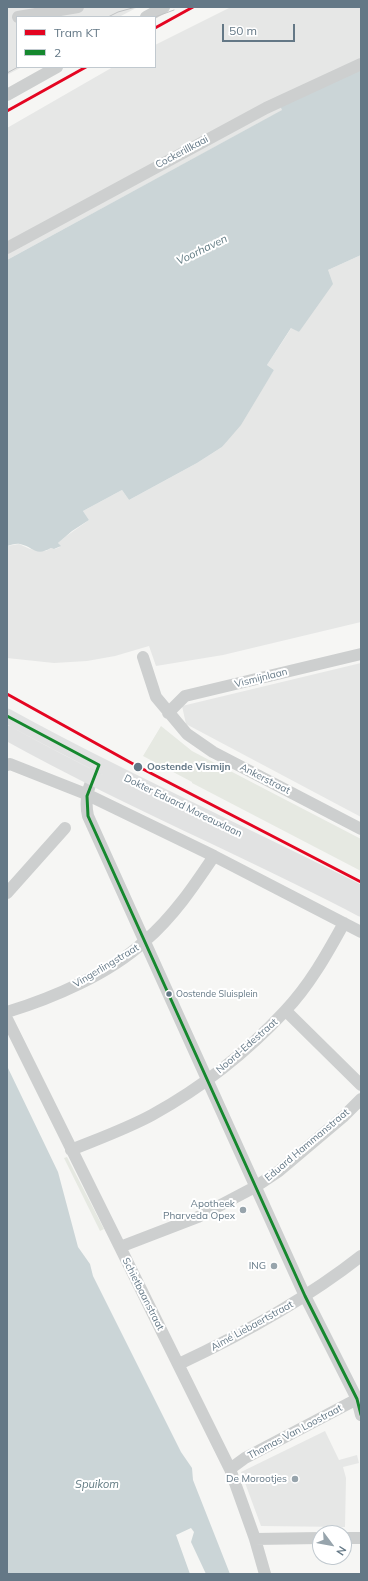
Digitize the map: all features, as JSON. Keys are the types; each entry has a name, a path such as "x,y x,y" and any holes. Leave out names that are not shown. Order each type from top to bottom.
{"main road":[{"name":"Dokter Eduard Moreauxlaan","path":"7,716 96,771 195,829 293,873 361,908"},
{"name":"Dokter Eduard Moreauxlaan","path":"7,733 300,861 361,893"}],"street":[{"path":"24,16 78,7"},
{"path":"148,16 164,7"},
{"name":"Cockerillkaai","path":"7,248 266,108 361,64"},
{"path":"7,96 55,68"},
{"name":"Vismijnlaan","path":"168,713 185,696 361,654"},
{"name":"Ankerstraat","path":"144,657 156,697 187,734 198,743 361,829"},
{"path":"7,764 86,794 214,856 361,932"},
{"path":"96,771 86,794 88,816 206,1080 305,1296 359,1398 361,1415"},
{"path":"7,893 65,828"},
{"name":"Vingerlingstraat","path":"7,1012 33,1004 63,992 95,975 145,942 171,916 194,886 214,856"},
{"name":"Noord-Edestraat","path":"71,1150 121,1130 152,1115 206,1080 263,1034 286,1011 327,955 344,923"},
{"path":"286,1011 361,1085"},
{"name":"Schietbaanstraat","path":"7,1019 230,1469 255,1539 265,1574"},
{"name":"Eduard Hammanstraat","path":"120,1247 198,1217 255,1187 279,1171 343,1117 361,1099"},
{"name":"Aimé Liebaertstraat","path":"179,1364 240,1335 305,1296 361,1256"},
{"name":"Thomas Van Loostraat","path":"230,1469 245,1458 359,1398"},
{"path":"255,1539 312,1538"}],"shaded area":[{"path":"7,7 138,7 121,16 16,16 16,68 20,68 7,75"},
{"path":"231,7 361,7 361,67 279,103 283,110 7,260 7,128 111,68 156,68 156,44"},
{"path":"361,255 361,622 223,655 156,666 149,646 115,656 87,661 54,663 7,658 7,546 19,544 30,549 46,551 51,548 55,549 60,547 58,543 89,520 83,511 122,490 129,500 197,463 222,447 274,370 267,365 292,327 299,332 328,270"},
{"path":"361,663 361,817 186,724 182,706"},
{"path":"161,726 192,751 361,839 361,871 143,756"},
{"path":"67,1157 104,1229 100,1231 64,1158"},
{"name":"De Morootjes","path":"325,1431 339,1460 357,1455 359,1463 343,1467 346,1478 345,1525 312,1525 312,1527 261,1526 241,1472"}],"water":[{"name":"Voorhaven","path":"361,67 361,255 328,270 333,284 299,332 291,328 267,365 274,370 241,425 222,447 197,463 129,500 122,490 83,511 89,520 72,531 58,543 61,546 41,552 20,544 7,546 7,260 282,110 279,103"},
{"name":"Spuikom","path":"7,1066 58,1172 78,1247 90,1264 93,1276 181,1452 192,1468 193,1480 230,1574 206,1574 191,1542 194,1532 191,1528 176,1535 190,1574 7,1574"}],"tram line":[{"path":"110,16 136,7"},
{"name":"KT","path":"156,27 193,7"},
{"path":"156,17 174,10"},
{"path":"7,73 16,68"},
{"name":"KT","path":"7,111 84,68"},
{"name":"KT","path":"7,694 135,765 361,882"}],"transit line":[{"name":"2","path":"7,716 99,765 87,796 88,816 305,1296 357,1399 361,1415"}],"place":[{"name":"Oostende Vismijn","path":"138,767"},
{"name":"Oostende Sluisplein","path":"169,994"},
{"name":"Apotheek Pharveda Opex","path":"243,1210"},
{"name":"ING","path":"274,1266"},
{"name":"De Morootjes","path":"295,1479"}]}
